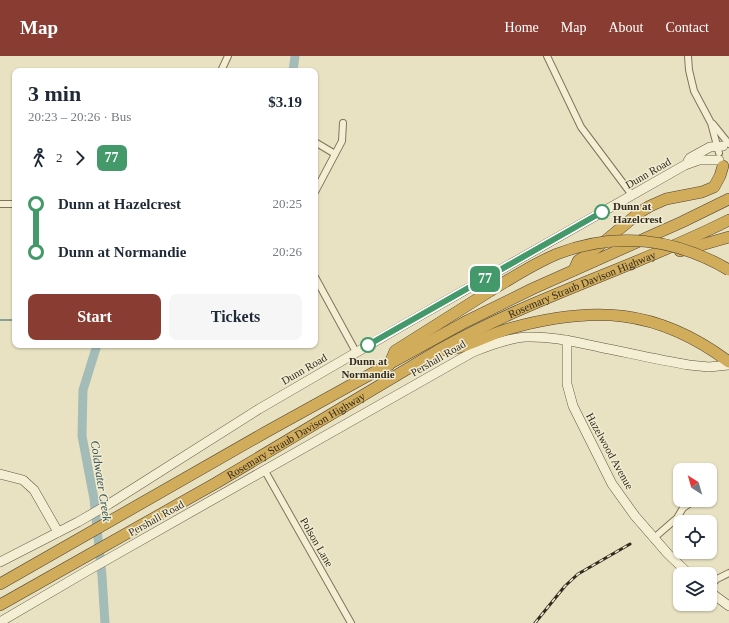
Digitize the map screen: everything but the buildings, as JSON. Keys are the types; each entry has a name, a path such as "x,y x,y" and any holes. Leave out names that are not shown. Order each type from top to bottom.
{"highway":[{"path":"574,270 578,261 599,246 640,212 650,206 666,199 702,192 714,187 720,176 723,153"},
{"name":"Rosemary Straub Davison Highway","path":"0,584 260,436 493,308 729,199"},
{"name":"Rosemary Straub Davison Highway","path":"0,605 81,560 473,331 524,307 690,238 729,220"},
{"path":"640,259 664,256 729,237"},
{"path":"389,365 395,350 526,269 556,255 585,246 604,242 640,240 672,245 703,256 729,270"},
{"path":"439,350 456,349 504,330 537,322 573,316 603,315 628,317 647,321 680,332 708,347 729,364"}],"street":[{"path":"222,68 228,56"},
{"path":"547,56 581,127 632,195"},
{"path":"688,56 689,70 694,90 711,123 723,153"},
{"path":"318,186 342,141 343,123"},
{"path":"711,123 723,153"},
{"path":"318,144 335,154"},
{"name":"Dunn Road","path":"684,165 690,158 710,147 723,153"},
{"name":"Dunn Road","path":"0,562 78,522 109,504 245,417 684,165 723,153"},
{"path":"0,204 12,204"},
{"path":"318,282 356,352"},
{"name":"Pershall Road","path":"0,622 473,352 490,345 526,337 567,340 689,365 709,367 729,364"},
{"name":"Hazelwood Avenue","path":"567,340 567,384 572,406 612,484 635,516 682,567"},
{"name":"Polson Lane","path":"265,471 351,623"},
{"path":"0,474 23,480 34,490 58,532"},
{"path":"654,538 677,518 684,507"},
{"path":"717,579 729,573"},
{"path":"717,597 729,606"}],"waterway":[{"name":"Coldwater Creek","path":"293,68 295,56"},
{"path":"0,320 12,320"},
{"name":"Coldwater Creek","path":"96,348 83,390 82,436 94,499 105,623"}],"railway":[{"path":"535,623 565,586 578,574 630,544"}],"bus line":[{"name":"77","path":"368,345 602,212"}],"place":[{"name":"Dunn at Hazelcrest","path":"602,212"},
{"name":"Dunn at Normandie","path":"368,345"}]}
